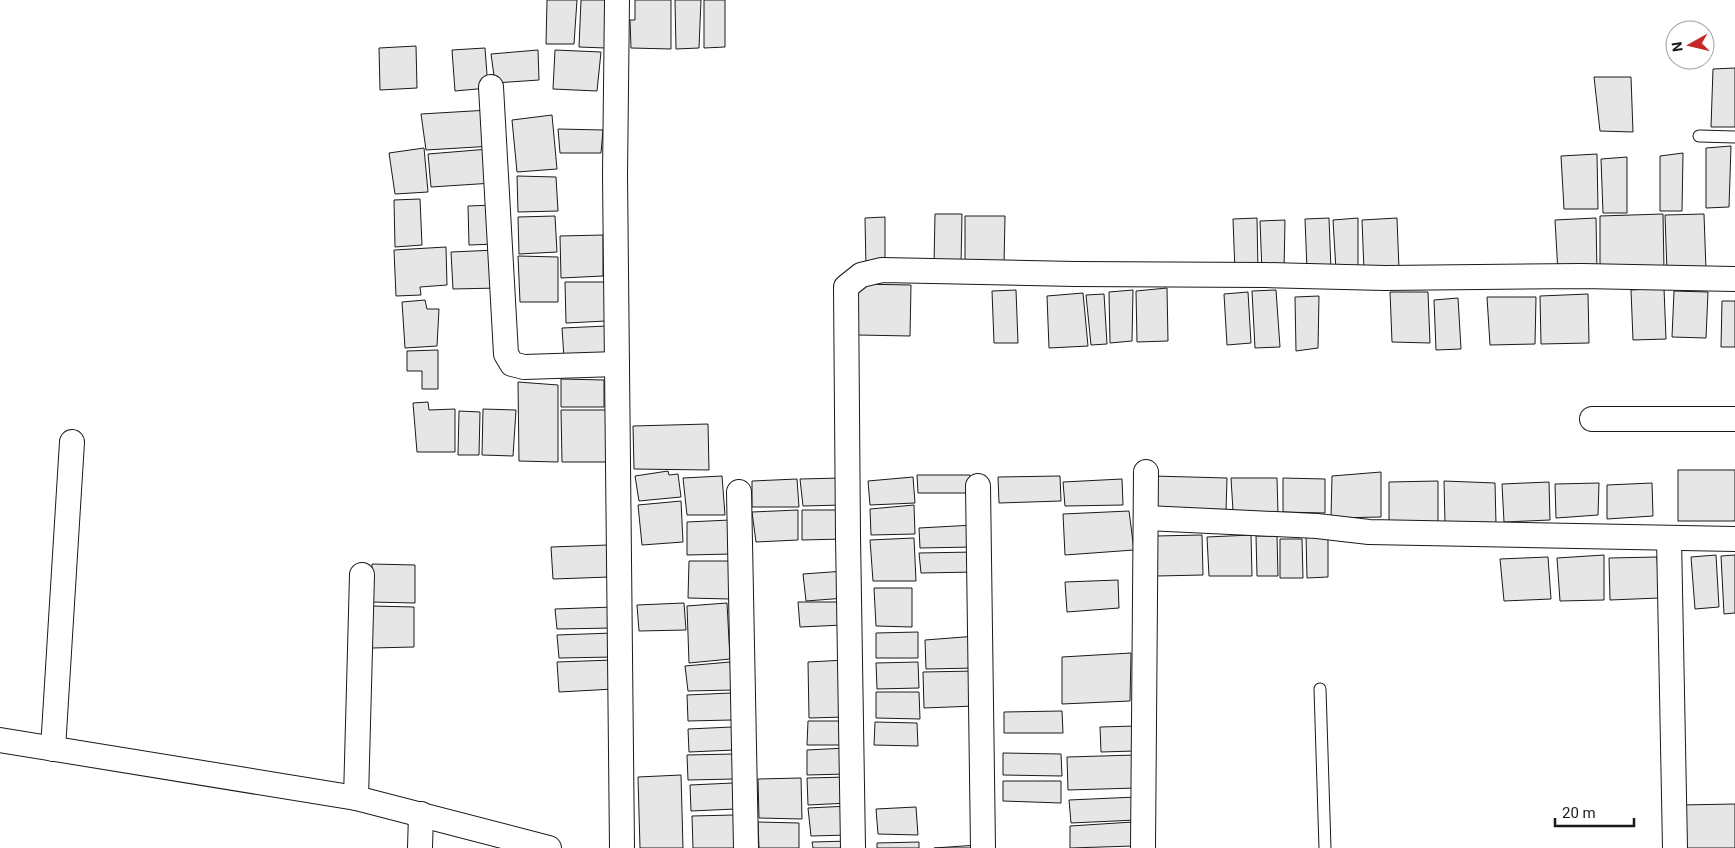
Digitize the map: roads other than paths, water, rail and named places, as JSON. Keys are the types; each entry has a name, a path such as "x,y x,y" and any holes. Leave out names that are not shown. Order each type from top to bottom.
{"street":[{"path":"617,0 615,175 622,848"},
{"path":"490,87 506,354 512,364 524,367 617,364"},
{"path":"853,848 846,287 861,275 882,270 1385,278 1582,276 1735,279"},
{"path":"1592,419 1735,419"},
{"path":"54,749 72,442"},
{"path":"1143,848 1146,472"},
{"path":"978,486 983,848"},
{"path":"739,492 746,848"},
{"path":"1146,518 1317,526 1369,532 1735,539"},
{"path":"1669,538 1675,848"},
{"path":"356,798 362,575"},
{"path":"0,740 356,798 549,848"},
{"path":"420,848 421,814"}],"lane":[{"path":"1699,136 1735,137"},
{"path":"1320,689 1326,848"}]}
